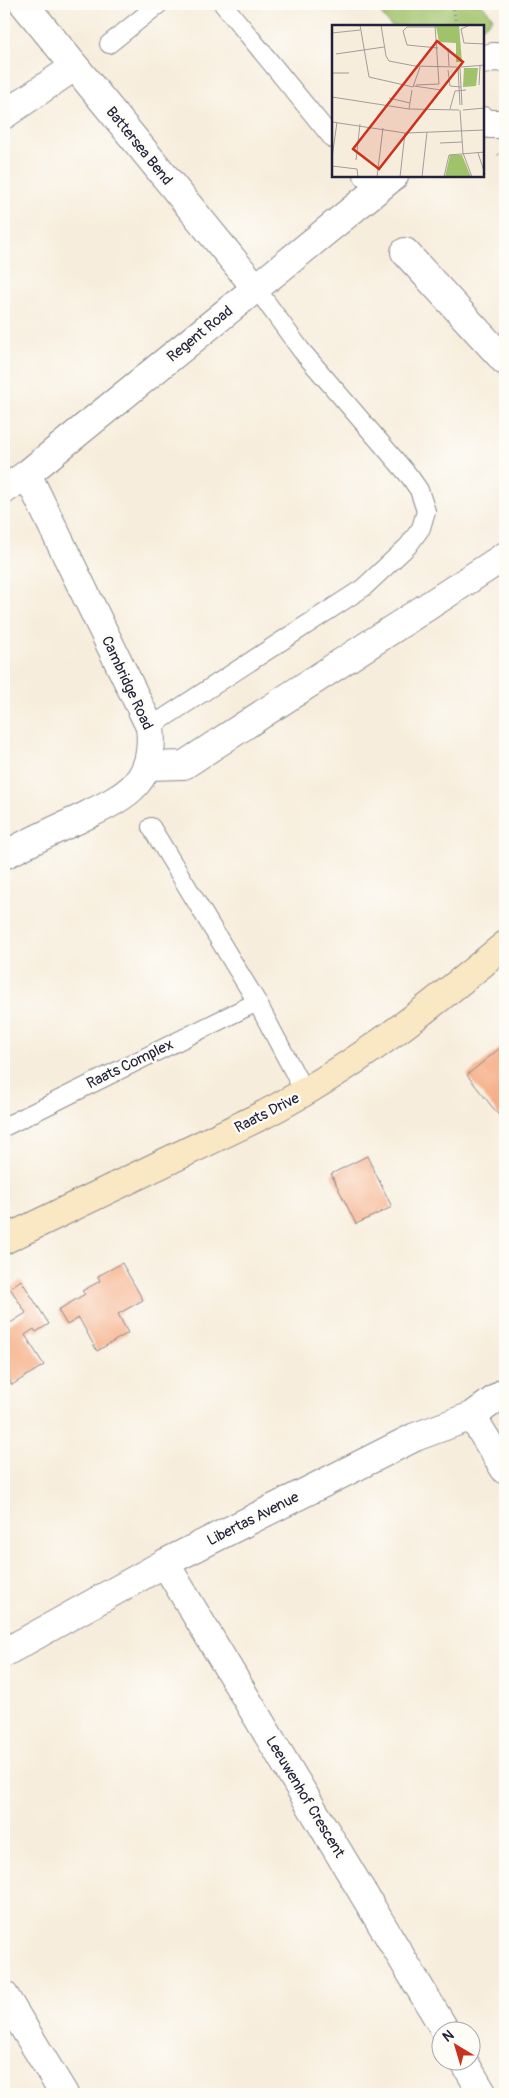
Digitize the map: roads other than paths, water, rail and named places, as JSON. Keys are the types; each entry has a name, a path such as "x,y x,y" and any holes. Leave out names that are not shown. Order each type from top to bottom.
{"street":[{"name":"Battersea Bend","path":"24,4 256,288"},
{"path":"4,115 74,67"},
{"name":"Regent Road","path":"4,490 27,474 256,288 378,181"},
{"path":"405,252 505,361"},
{"name":"Cambridge Road","path":"4,855 122,798 137,783 148,766 151,753 150,727 27,474"},
{"path":"148,766 184,765 505,556"},
{"name":"Raats Drive","path":"4,1240 305,1093 388,1039 505,946"},
{"name":"Libertas Avenue","path":"4,1652 165,1563 415,1437 472,1416 505,1392"},
{"path":"472,1416 505,1470"},
{"name":"Leeuwenhof Crescent","path":"165,1563 439,2020"},
{"path":"4,1995 64,2094"},
{"path":"469,2070 483,2094"}],"lane":[{"path":"109,44 159,4"},
{"path":"223,4 332,138"},
{"path":"150,727 363,588 408,546 421,528 425,516 426,506 419,490 410,477 301,350 256,288"},
{"path":"151,827 257,1002 305,1093"},
{"name":"Raats Complex","path":"4,1127 257,1002"}]}
